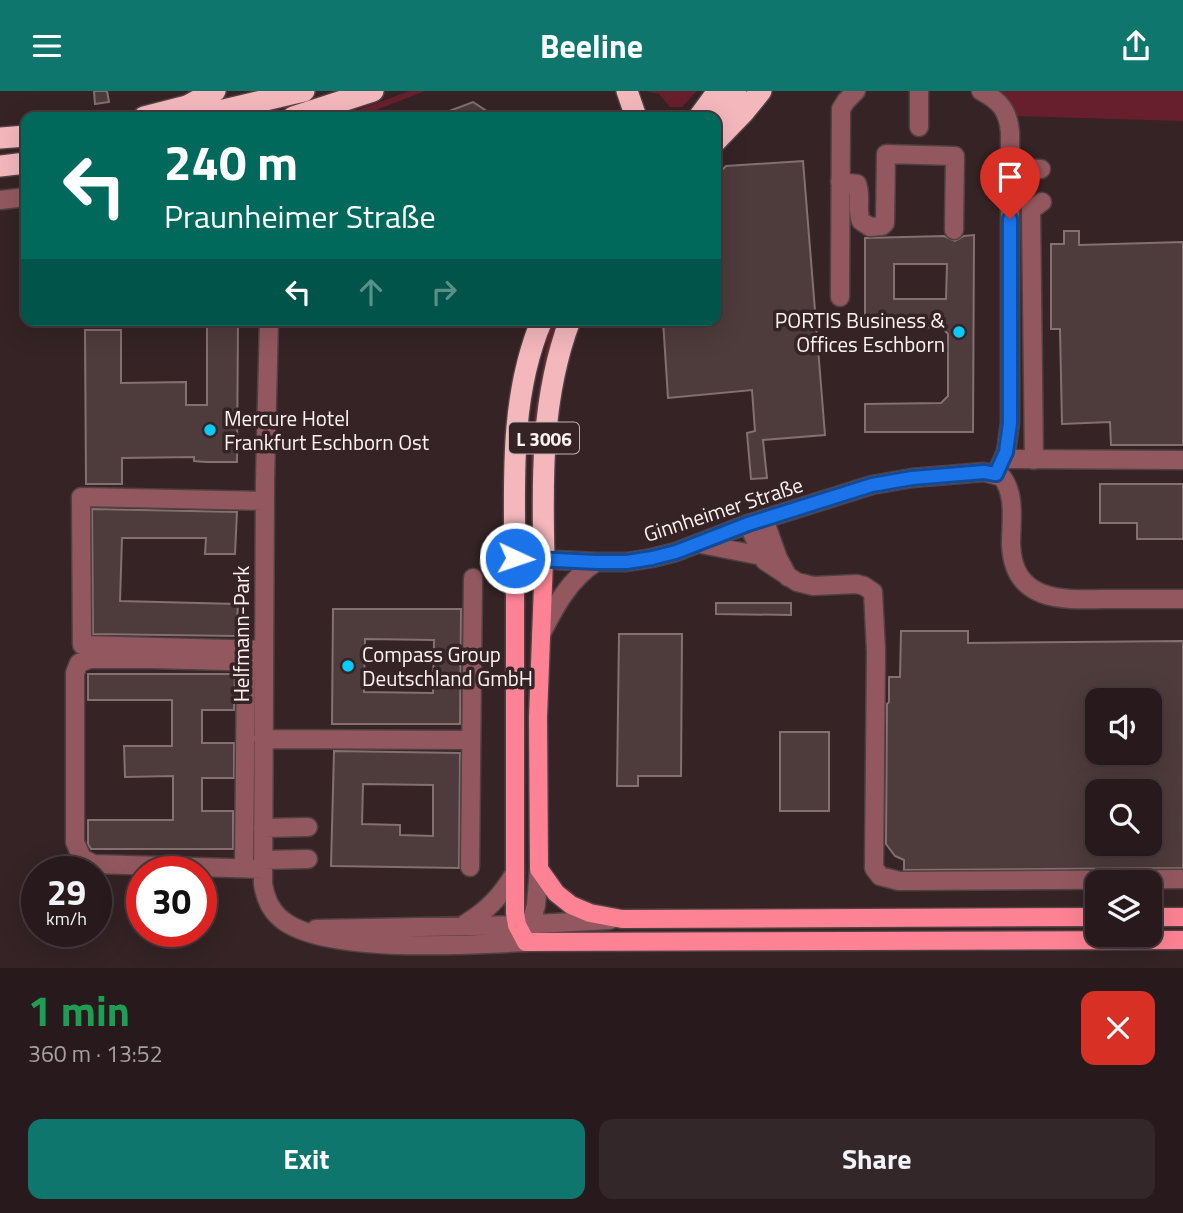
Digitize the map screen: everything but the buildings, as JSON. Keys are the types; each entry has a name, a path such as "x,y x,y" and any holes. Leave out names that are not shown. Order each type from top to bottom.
{"highway":[{"path":"164,112 187,106 215,91"},
{"path":"218,112 304,91"},
{"path":"308,112 373,91"},
{"path":"627,91 634,112"},
{"path":"703,112 718,91"},
{"path":"721,117 736,91"},
{"path":"721,136 761,91"},
{"path":"0,138 21,136"},
{"path":"0,166 21,164"},
{"name":"L 3006","path":"515,558 518,425 527,364 540,326"},
{"name":"L 3006","path":"544,559 545,430 557,358 568,326"}],"main road":[{"name":"L 3006","path":"515,558 515,873 525,931"},
{"name":"L 3006","path":"539,869 538,717 544,559"},
{"path":"539,869 556,893 571,905 590,913 622,919 1085,917"},
{"path":"1162,917 1183,917"},
{"path":"525,931 1183,940"}],"street":[{"path":"840,297 841,109 856,91"},
{"path":"919,91 919,127"},
{"path":"981,91 1006,110 1010,132 1010,423 1000,466 1002,477 1010,490 1014,569 1025,583 1051,597 1070,600 1183,599"},
{"path":"840,182 857,184 861,221 870,227 882,226 885,223 886,154 955,156 954,230"},
{"path":"1009,168 1041,169"},
{"path":"0,200 21,198"},
{"path":"1034,460 1031,210 1042,202"},
{"name":"Helfmann-Park","path":"269,326 258,658 264,739 265,895 279,918 302,929 342,941 365,944 525,931"},
{"name":"Ginnheimer Straße","path":"515,558 627,562 652,558 701,544 756,521 892,480 984,472 1000,466 1034,460 1183,460"},
{"path":"258,658 82,645 81,497 265,501"},
{"path":"756,521 762,556 769,565 805,585 857,584 869,589 875,598 874,868 880,876 899,881 1183,879"},
{"path":"756,521 788,577"},
{"path":"701,544 762,556"},
{"path":"541,634 573,581 596,562"},
{"path":"470,867 473,578"},
{"path":"258,658 90,659 79,663 75,673 75,842 82,858 93,864 244,868 308,859"},
{"path":"244,868 258,658"},
{"path":"264,739 471,740"},
{"path":"263,828 308,827"},
{"path":"525,931 536,905 539,869"},
{"path":"463,925 485,912 495,902 515,873"},
{"path":"302,929 463,925 525,931 622,919"}],"shaded area":[{"path":"410,91 425,91 371,112 352,112"},
{"path":"645,91 697,91 682,107 670,107 659,94"},
{"path":"996,91 1183,91 1183,121 1016,116 1005,97"},
{"path":"550,326 558,326 545,370 541,395 536,446 534,523 531,523 531,446"}],"place":[{"name":"PORTIS Business & Offices Eschborn","path":"959,332"},
{"name":"Mercure Hotel Frankfurt Eschborn Ost","path":"210,430"},
{"name":"Compass Group Deutschland GmbH","path":"348,666"}],"route":[{"path":"515,558 596,562 627,562 652,558 701,544 748,524 892,480 984,472 996,474 1006,452 1010,423 1010,219"}]}
